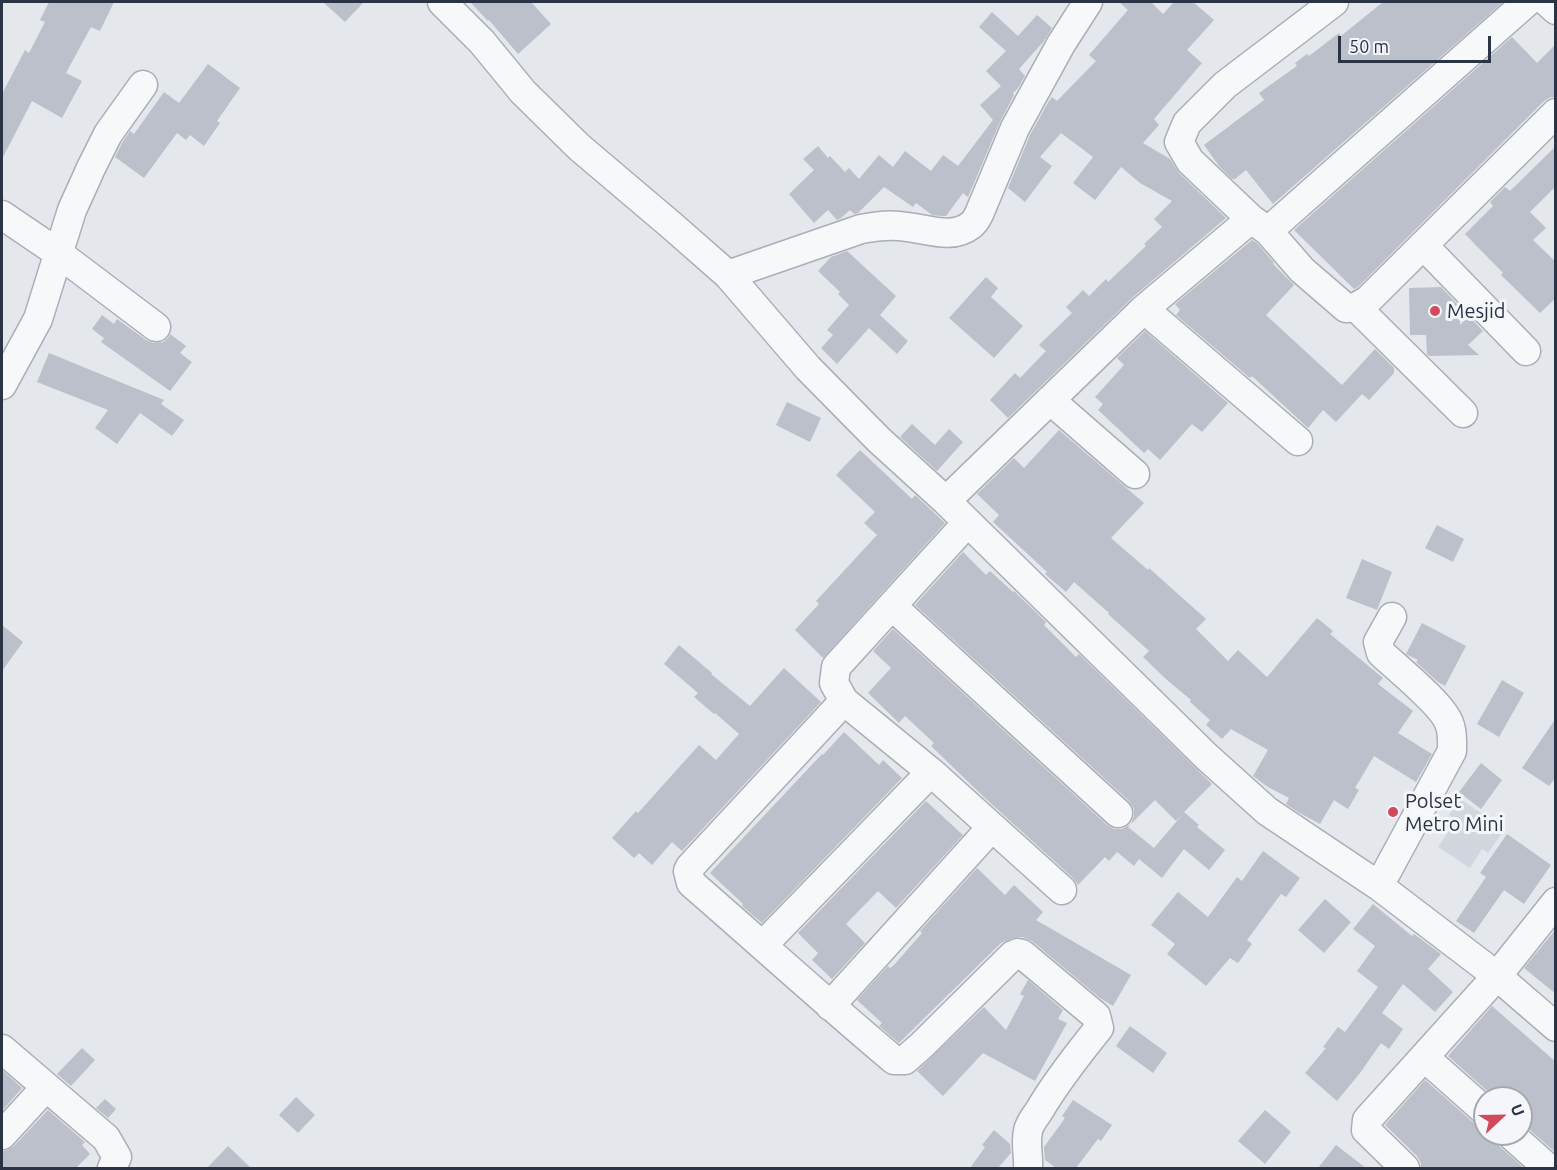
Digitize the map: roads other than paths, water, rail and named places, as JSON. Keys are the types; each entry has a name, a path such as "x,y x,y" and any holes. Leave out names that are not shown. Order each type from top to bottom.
{"street":[{"path":"442,2 482,42 523,92 579,147 728,275 816,376 879,440 946,501 1207,757 1267,811 1379,886 1497,976 1556,1027"},
{"path":"728,275 861,229 881,225 906,226 943,233 959,232 971,225 980,214 1015,128 1061,44 1088,2"},
{"path":"1334,2 1225,86 1187,123 1179,142 1190,161 1260,225 1302,270 1346,308 1356,307 1368,300 1556,113"},
{"path":"946,501 1144,309 1260,225 1527,2"},
{"path":"1547,2 1556,10"},
{"path":"2,385 38,319 72,210 108,134 144,85"},
{"path":"2,215 58,253 156,327"},
{"path":"1423,245 1526,351"},
{"path":"1356,307 1463,413"},
{"path":"1144,309 1298,441"},
{"path":"1050,400 1135,474"},
{"path":"967,523 836,667 834,683 844,701 931,772 1062,890"},
{"path":"892,606 1118,813"},
{"path":"1379,886 1452,752 1449,723 1441,710 1381,653 1378,642 1392,617"},
{"path":"844,701 688,871 691,883 894,1060 905,1059 922,1045 1013,955 1018,953 1027,957 1096,1016 1100,1028 1043,1103 1028,1128 1026,1142 1028,1168"},
{"path":"763,945 931,772"},
{"path":"830,1006 992,827"},
{"path":"1395,1165 1366,1130 1367,1120 1497,976 1556,902"},
{"path":"2,1049 106,1138 117,1157 112,1168"},
{"path":"1424,1057 1473,1101"},
{"path":"2,1135 46,1087"},
{"path":"1523,1146 1548,1168"}],"place":[{"name":"Mesjid","path":"1435,311"},
{"name":"Polset Metro Mini","path":"1393,812"}]}
